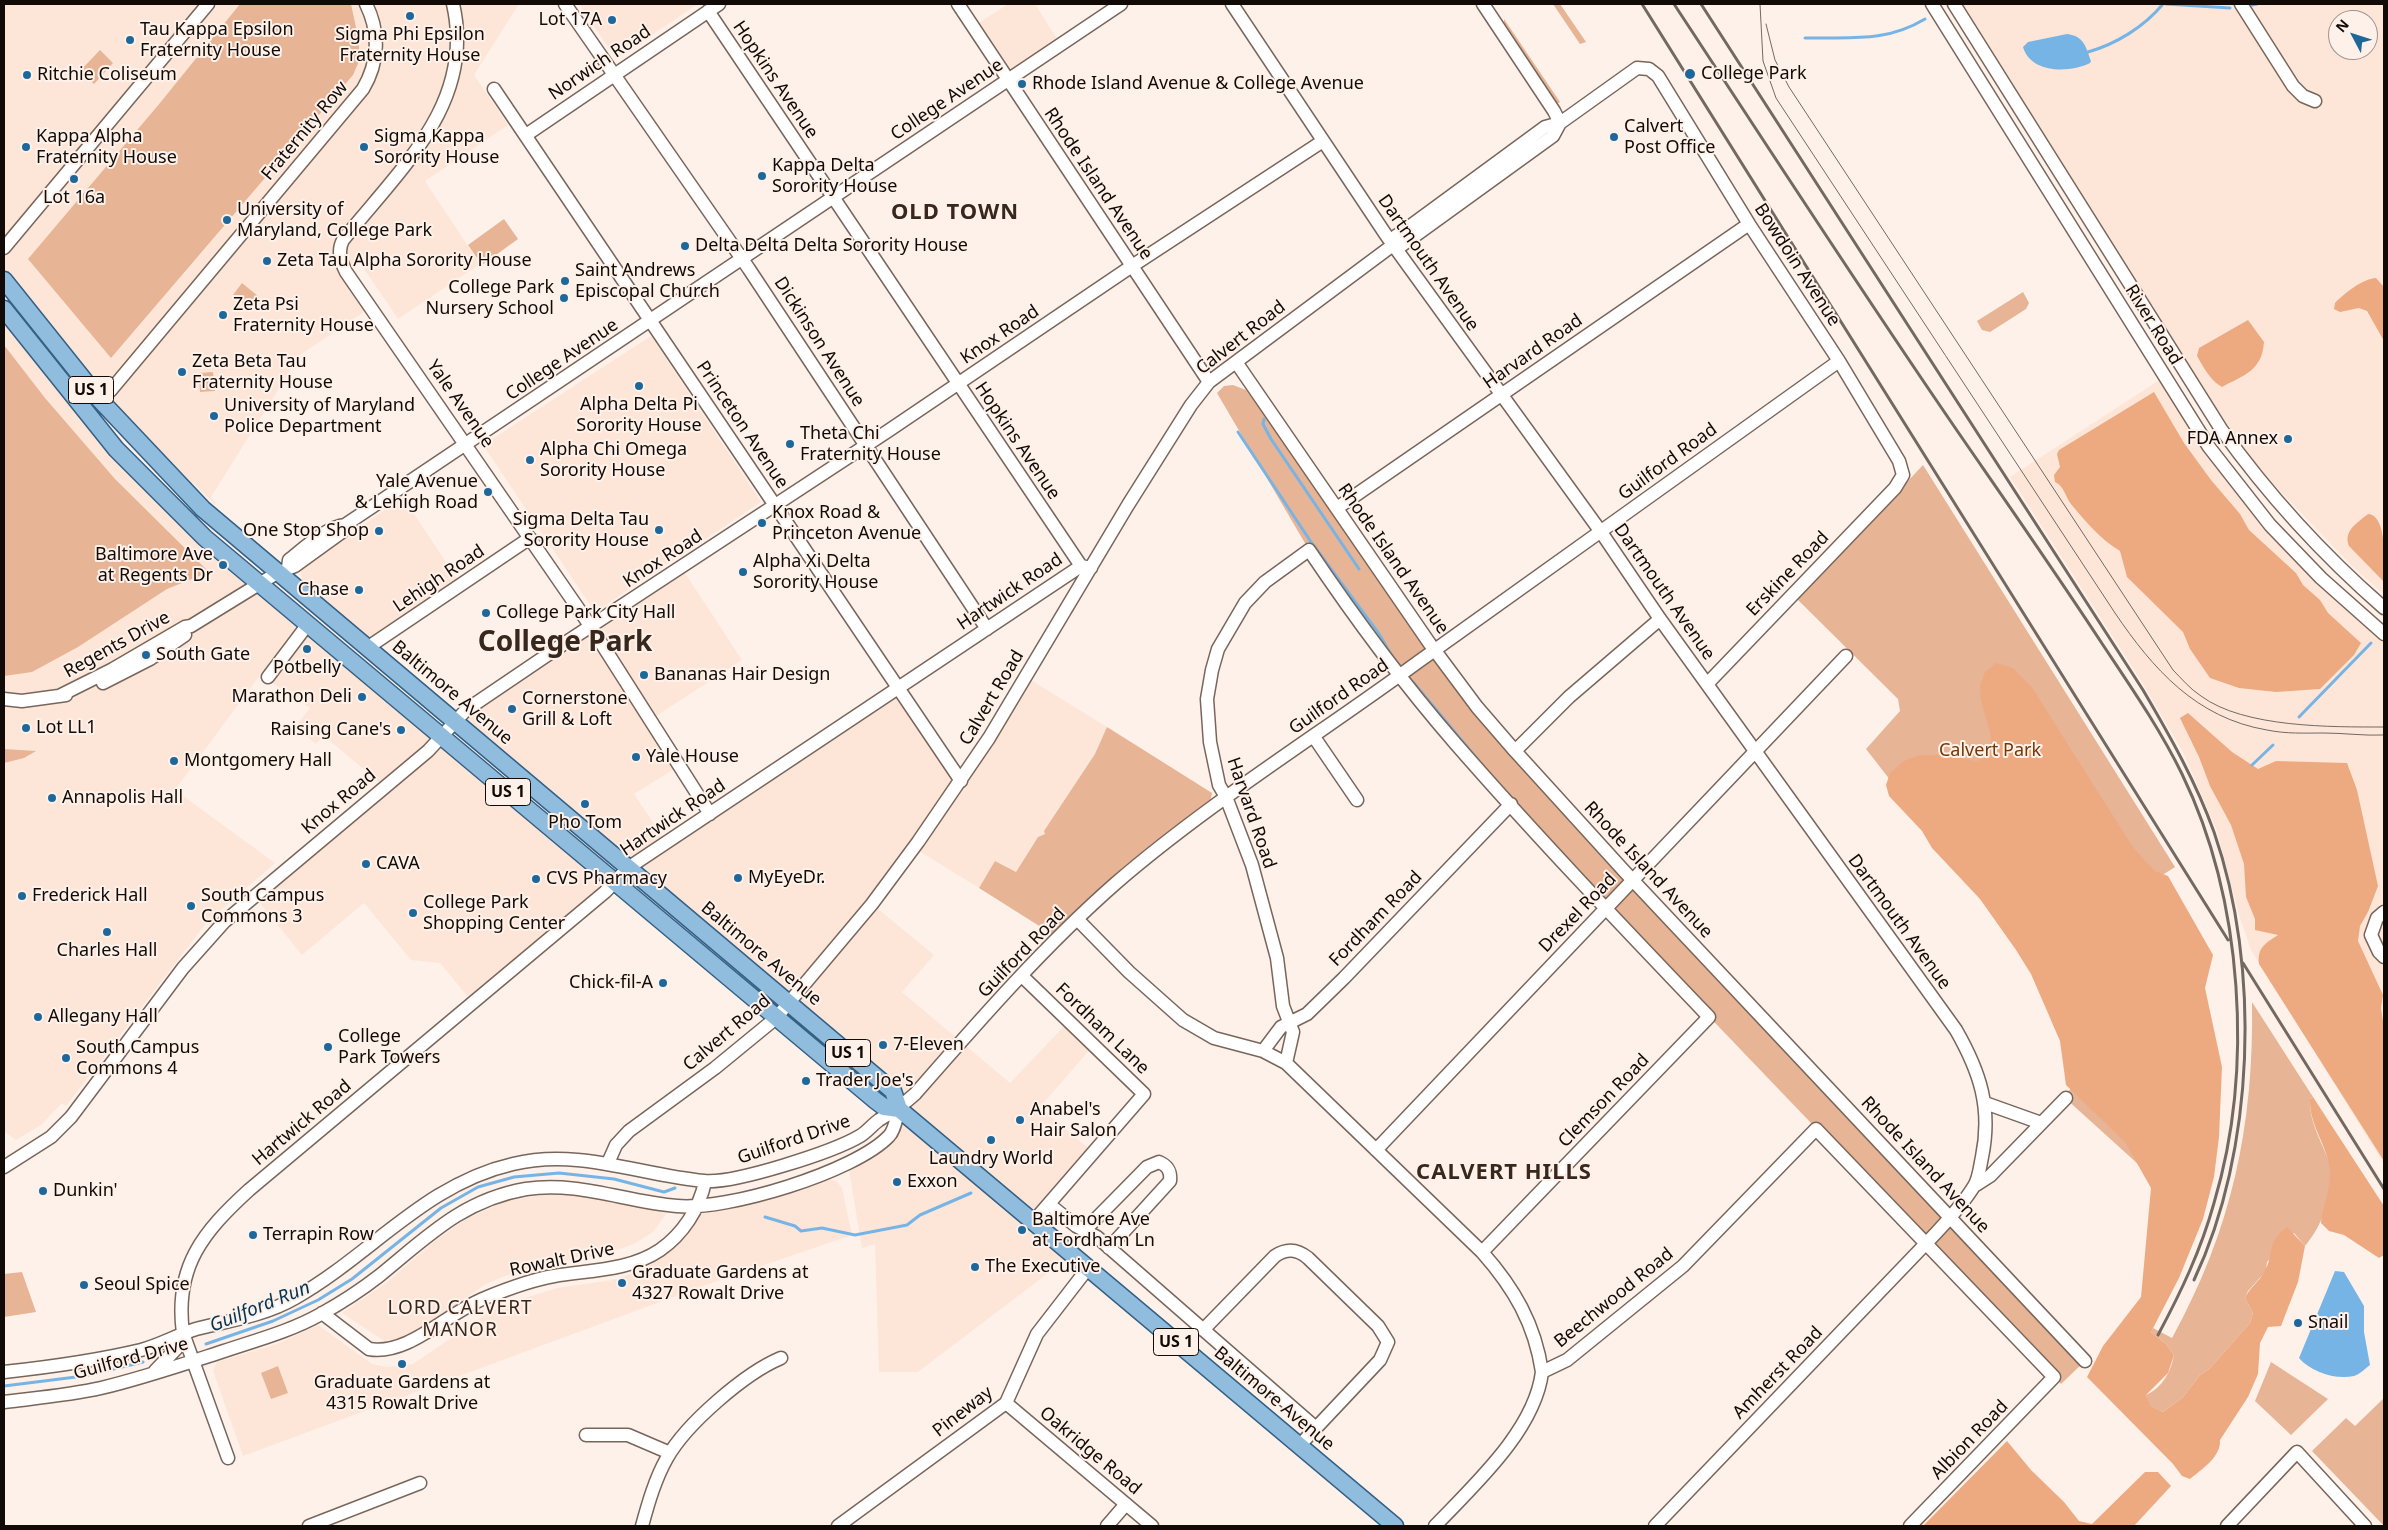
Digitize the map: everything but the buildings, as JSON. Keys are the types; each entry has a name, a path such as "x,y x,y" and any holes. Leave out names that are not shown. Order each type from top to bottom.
{"main road":[{"name":"Baltimore Avenue","path":"4,280 100,400 187,493 283,570 367,648 893,1091 899,1109 1395,1526"},
{"name":"Baltimore Avenue","path":"4,309 79,404 141,475 205,538 880,1104 889,1108 899,1109"}],"street":[{"path":"4,248 208,4"},
{"name":"Fraternity Row","path":"100,400 111,390 363,89 372,71 376,55 375,31 366,4"},
{"name":"Yale Avenue","path":"453,4 457,34 453,78 438,118 387,188 343,240 340,254 346,272 467,444 591,627 710,814"},
{"name":"Dickinson Avenue","path":"565,4 616,73 742,259 987,629"},
{"name":"Rhode Island Avenue","path":"958,4 1209,382"},
{"name":"College Avenue","path":"283,570 295,566 342,533 345,525 1121,4"},
{"name":"Dartmouth Avenue","path":"1232,4 1393,245 1601,532 1660,619 1956,1030 1975,1068 1985,1103 1986,1130 1976,1185 1950,1218"},
{"path":"1483,4 1560,123"},
{"name":"River Road","path":"1932,4 2209,447 2270,525 2321,578 2384,634"},
{"name":"River Road","path":"1954,4 2212,414 2245,463 2268,493 2315,544 2384,608"},
{"path":"2241,4 2293,86 2303,96 2315,101"},
{"name":"Norwich Road","path":"526,135 713,7"},
{"name":"Hopkins Avenue","path":"713,7 833,198 958,384 1086,567"},
{"name":"Calvert Road","path":"608,1163 616,1145 629,1131 715,1068 776,1018 872,904 960,781 1086,567 1190,406 1209,382 1393,245 1396,236 1538,132 1545,127 1560,123 1637,68 1646,68"},
{"name":"Bowdoin Avenue","path":"1646,68 1658,76 1749,224 1839,361 1902,468 1903,475 1895,488"},
{"name":"Princeton Avenue","path":"494,89 960,781"},
{"name":"Knox Road","path":"4,1167 51,1137 71,1117 183,968 224,922 428,751 454,721 516,676 775,506 1323,140"},
{"name":"Harvard Road","path":"1337,508 1749,224"},
{"name":"Guilford Road","path":"899,1109 1022,976 1078,920 1142,861 1226,797 1839,361"},
{"name":"Rhode Island Avenue","path":"1236,362 1435,650 1477,707 1633,880 2085,1361"},
{"name":"Erskine Road","path":"1707,684 1895,488"},
{"name":"Lehigh Road","path":"367,648 530,538"},
{"name":"Harvard Road","path":"1290,1023 1283,1006 1277,958 1252,865 1226,797 1219,785 1207,721 1208,688 1218,649 1245,603 1265,582 1309,550 1358,621 1400,675"},
{"name":"Hartwick Road","path":"228,1458 183,1333 181,1309 186,1276 199,1245 215,1222 249,1190 615,883 628,868 987,629 1086,567"},
{"name":"Regents Drive","path":"4,699 22,701 59,696 113,669 185,627 191,626 283,570"},
{"path":"1515,751 1569,697 1660,619"},
{"path":"268,677 308,624"},
{"name":"Drexel Road","path":"1376,1150 1846,656"},
{"path":"1400,675 1454,742 1606,909"},
{"path":"1314,736 1357,800"},
{"name":"Fordham Road","path":"1290,1023 1307,1014 1338,984 1511,804"},
{"name":"Clemson Road","path":"1482,1252 1709,1017 1606,909"},
{"path":"2384,912 2377,918 2371,935 2379,952 2384,957"},
{"path":"1078,920 1129,972 1183,1020 1221,1041 1262,1051 1286,1063 1482,1252 1502,1275 1521,1303 1539,1351 1542,1372 1534,1406 1489,1467 1435,1526"},
{"name":"Fordham Lane","path":"1022,976 1144,1094 1033,1222"},
{"path":"1262,1051 1281,1027 1290,1023 1293,1032 1286,1063"},
{"path":"1976,1185 1990,1176 2066,1098"},
{"path":"1985,1103 2041,1123"},
{"name":"Guilford Drive","path":"4,1372 92,1362 144,1350 183,1333 281,1305 336,1274 437,1194 476,1174 539,1159 588,1160 705,1182 728,1180 840,1145 862,1135 878,1121 899,1109"},
{"name":"Guilford Drive","path":"4,1402 91,1390 152,1374 291,1329 322,1313 378,1277 430,1233 456,1215 507,1194 542,1187 570,1188 676,1206 697,1207 751,1198 848,1164 868,1153 890,1136 899,1109"},
{"name":"Beechwood Road","path":"1542,1372 1567,1360 1683,1266 1816,1129 1926,1244"},
{"path":"1085,1230 1146,1167 1159,1162 1165,1165 1171,1174 1170,1181 1109,1248"},
{"name":"Rowalt Drive","path":"322,1313 369,1349 389,1349 410,1342 470,1304 514,1287 552,1277 619,1266 660,1250 679,1232 697,1207 705,1182"},
{"name":"Baltimore Avenue","path":"1050,1204 1076,1226 1085,1230 1109,1248 1316,1428"},
{"name":"Amherst Road","path":"1655,1526 1950,1218"},
{"name":"Albion Road","path":"1910,1526 2054,1377 1926,1244"},
{"path":"1203,1330 1275,1256 1289,1250 1301,1253 1308,1258 1378,1326 1388,1342 1380,1360 1299,1446"},
{"name":"Pineway","path":"838,1526 1006,1403 1036,1334 1088,1268"},
{"path":"152,1374 176,1349 183,1333"},
{"path":"642,1526 656,1484 670,1453 706,1412 770,1363 781,1358"},
{"name":"Oakridge Road","path":"1006,1403 1152,1526"},
{"path":"586,1436 628,1435 670,1453"},
{"path":"2233,1524 2297,1452 2365,1526"},
{"path":"309,1526 420,1483"},
{"path":"1107,1526 1126,1504"}],"shaded area":[{"name":"University of Maryland, College Park","path":"4,4 519,4 474,75 508,125 425,181 480,264 398,319 358,260 346,279 367,310 300,355 211,497 218,507 193,483 190,485 130,422 29,304 4,269"},
{"path":"579,4 698,4 616,59"},
{"path":"1008,4 1035,4 1061,45 1007,79 974,26"},
{"path":"1963,4 2384,4 2384,594 2353,567 2259,469 2213,403"},
{"path":"4,317 165,492 281,594 297,625 175,790 275,863 207,922 66,1106 62,1103 41,1125 16,1140 4,1131"},
{"path":"651,336 761,502 595,612 483,445"},
{"path":"2161,379 2205,448 2384,639 2384,1164 2251,950 2239,915 2217,831 2183,752 2140,679 2010,477"},
{"path":"403,497 457,579 365,640 303,588 301,572 303,567"},
{"path":"681,567 742,660 650,720 679,766 634,794 667,843 898,688 961,781 872,904 934,955 902,992 1010,1083 1067,1023 1093,1046 1040,1107 1094,1153 1034,1222 1068,1258 918,1372 879,1372 875,1244 862,1248 848,1164 889,1136 898,1101 454,721"},
{"name":"College Park Shopping Center","path":"308,624 615,883 473,1003 440,963 411,960 364,903 302,955 254,896 385,787 324,736 316,744 295,727 310,708 265,678"},
{"path":"1031,680 1107,727 1097,750 1109,768 1048,833 1038,837 1016,872 995,861 979,888 919,851 984,757"},
{"path":"829,1179 836,1181 842,1188 852,1235 703,1286 243,1456 213,1371 217,1362 277,1344 318,1325 372,1364 387,1367 413,1364 489,1312 512,1302 557,1288 619,1279 648,1266 661,1258 698,1207"},
{"path":"553,1193 672,1206 653,1232 634,1244 606,1254 543,1264 502,1277 484,1285 413,1335 384,1341 342,1313 386,1283 437,1239 468,1218 506,1201"}],"green space":[{"path":"240,4 351,4 358,37 360,59 353,75 111,358 28,259 160,103"},
{"path":"1553,4 1560,4 1586,42 1580,44"},
{"path":"1504,19 1560,102 1557,104 1504,25"},
{"path":"100,50 113,63 94,84 80,71"},
{"path":"504,219 518,239 482,265 468,245"},
{"path":"2376,278 2384,287 2384,341 2367,311 2359,308 2340,312 2334,309 2335,303 2349,291 2365,281"},
{"path":"242,283 259,297 250,309 233,295"},
{"path":"2023,292 2029,303 2026,309 1990,332 1982,330 1977,321"},
{"path":"2248,320 2264,342 2260,360 2250,371 2222,387 2202,365 2197,356 2199,348"},
{"path":"4,345 45,398 115,479 209,572 167,589 78,647 32,672 4,676"},
{"path":"213,372 215,391 200,392 199,373"},
{"path":"1233,385 1246,390 1334,511 1455,684 2085,1361 2061,1384 1606,909 1486,777 1309,550 1217,393 1224,386"},
{"path":"2154,392 2184,443 2211,480 2240,514 2249,530 2296,573 2303,585 2320,600 2328,613 2361,643 2354,655 2320,689 2276,692 2239,688 2210,678 2190,649 2183,632 2127,577 2120,551 2088,524 2055,482 2054,475 2060,467 2057,454 2059,450"},
{"name":"Calvert Park","path":"1923,465 2175,867 2102,914 2150,1175 2064,1097 2086,1070 2036,967 1866,749 1900,711 1898,699 1797,599"},
{"path":"2368,514 2379,523 2382,531 2384,542 2384,582 2349,546 2349,532"},
{"path":"1996,663 2013,668 2031,686 2134,849 2155,871 2168,876 2213,955 2205,988 2222,1067 2219,1137 2214,1177 2203,1219 2179,1278 2151,1332 2166,1344 2174,1355 2168,1373 2146,1395 2150,1406 2163,1412 2182,1398 2200,1375 2209,1369 2250,1323 2253,1313 2245,1298 2264,1272 2273,1244 2280,1233 2287,1227 2305,1246 2298,1282 2281,1326 2268,1327 2260,1343 2258,1374 2248,1397 2220,1440 2214,1457 2190,1479 2182,1476 2173,1464 2087,1377 2103,1346 2141,1297 2151,1188 2125,1142 2066,1085 2060,1041 2031,974 2016,950 1980,899 1932,848 1922,831 1889,796 1886,785 1890,773 1904,761 1920,755 1942,755 1977,761 1986,757 1990,749 1991,736 1981,700 1980,686 1985,672"},
{"path":"2188,713 2232,752 2258,769 2276,761 2347,763 2357,790 2378,886 2368,912 2360,926 2358,941 2383,995 2381,1008 2384,1028 2384,1161 2259,964 2261,949 2278,935 2255,930 2255,919 2246,897 2244,864 2231,825 2210,786 2199,757 2180,718"},
{"path":"1107,727 1212,793 1210,803 1126,865 1052,934 979,888 995,861 1016,872 1038,837 1045,834 1044,831 1095,754"},
{"path":"4,749 36,751 24,758 4,763"},
{"path":"2252,1002 2313,1097 2310,1099 2310,1108 2316,1132 2329,1162 2331,1173 2329,1196 2322,1218 2305,1246 2294,1233 2267,1262 2266,1271 2248,1291 2245,1298 2253,1313 2250,1323 2209,1369 2200,1375 2182,1398 2163,1412 2149,1406 2146,1395 2157,1388 2165,1379 2174,1355 2166,1344 2151,1332 2153,1328 2172,1338 2193,1297 2210,1257 2224,1216 2235,1176 2249,1091 2252,1048"},
{"path":"2313,1097 2384,1206 2384,1255 2379,1258 2344,1235 2329,1231 2321,1223 2330,1173 2327,1157 2312,1117 2310,1099"},
{"path":"22,1272 36,1312 4,1317 4,1274"},
{"path":"2271,1362 2328,1399 2291,1435 2255,1401"},
{"path":"278,1366 288,1393 271,1399 261,1373"},
{"path":"2384,1398 2384,1526 2312,1451 2346,1418 2355,1426"},
{"path":"2007,1441 2031,1470 2064,1502 2079,1521 2092,1524 2145,1472 2158,1472 2171,1486 2134,1526 1923,1526"}],"water":[{"path":"2067,34 2077,37 2084,43 2091,61 2090,63 2072,69 2042,67 2027,56 2023,47 2028,42"},
{"path":"2335,1271 2344,1272 2364,1306 2364,1332 2370,1365 2354,1376 2339,1377 2324,1374 2310,1367 2299,1358"}],"waterway":[{"path":"2088,52 2129,34 2163,4"},
{"path":"2166,4 2230,8"},
{"path":"2252,5 2257,4"},
{"path":"1805,38 1852,38 1881,35 1910,27 1925,19"},
{"path":"1264,419 1263,424 1271,439 1359,569"},
{"path":"1238,432 1311,542 1379,634 1395,661"},
{"path":"2299,717 2371,643"},
{"path":"1413,682 1483,766"},
{"path":"2252,765 2273,745"},
{"name":"Guilford Run","path":"206,1344 273,1321 318,1300 352,1279 441,1208 478,1187 514,1177 559,1173 614,1179 664,1192 675,1188"},
{"name":"Guilford Run","path":"765,1217 795,1226 801,1231 822,1228 855,1235 907,1225 920,1215 971,1193"},
{"name":"Guilford Run","path":"4,1386 84,1376 143,1362"}],"tram line":[{"path":"1760,4 1763,61 1776,98 2115,613 2145,653 2179,688 2198,702 2219,715 2242,724 2281,732 2384,735"},
{"path":"1766,24 1775,60 1789,87 2173,670 2201,696 2219,707 2240,714 2289,724 2384,727"}],"railway":[{"path":"1642,4 2228,940"},
{"path":"1674,4 1886,326 2155,724 2182,774 2203,823 2218,875 2229,930 2236,986 2238,1042 2234,1097 2227,1151 2209,1220 2190,1270 2158,1335"},
{"path":"1701,4 2143,690 2182,760 2207,813 2229,885 2239,941 2244,999 2244,1058 2240,1117 2229,1175 2214,1229 2194,1280"},
{"path":"2243,963 2384,1189"}],"place":[{"name":"Sigma Phi Epsilon Fraternity House","path":"410,16"},
{"name":"Lot 17A","path":"612,20"},
{"name":"Tau Kappa Epsilon Fraternity House","path":"130,40"},
{"name":"College Park","path":"1690,74"},
{"name":"Ritchie Coliseum","path":"27,75"},
{"name":"Rhode Island Avenue & College Avenue","path":"1022,84"},
{"name":"Calvert Post Office","path":"1614,137"},
{"name":"Kappa Alpha Fraternity House","path":"26,147"},
{"name":"Sigma Kappa Sorority House","path":"364,147"},
{"name":"Kappa Delta Sorority House","path":"762,176"},
{"name":"Lot 16a","path":"74,179"},
{"name":"University of Maryland, College Park","path":"227,220"},
{"name":"Delta Delta Delta Sorority House","path":"685,246"},
{"name":"Zeta Tau Alpha Sorority House","path":"267,261"},
{"name":"Saint Andrews Episcopal Church","path":"565,281"},
{"name":"College Park Nursery School","path":"564,298"},
{"name":"Zeta Psi Fraternity House","path":"223,315"},
{"name":"Zeta Beta Tau Fraternity House","path":"182,372"},
{"name":"Alpha Delta Pi Sorority House","path":"639,386"},
{"name":"University of Maryland Police Department","path":"214,416"},
{"name":"FDA Annex","path":"2288,439"},
{"name":"Theta Chi Fraternity House","path":"790,444"},
{"name":"Alpha Chi Omega Sorority House","path":"530,460"},
{"name":"Yale Avenue & Lehigh Road","path":"488,492"},
{"name":"Knox Road & Princeton Avenue","path":"762,523"},
{"name":"Sigma Delta Tau Sorority House","path":"659,530"},
{"name":"One Stop Shop","path":"379,531"},
{"name":"Baltimore Ave at Regents Dr","path":"223,565"},
{"name":"Alpha Xi Delta Sorority House","path":"743,572"},
{"name":"Chase","path":"359,590"},
{"name":"College Park City Hall","path":"486,613"},
{"name":"Potbelly","path":"307,649"},
{"name":"South Gate","path":"146,655"},
{"name":"Bananas Hair Design","path":"644,675"},
{"name":"Marathon Deli","path":"362,697"},
{"name":"Cornerstone Grill & Loft","path":"512,709"},
{"name":"Lot LL1","path":"26,728"},
{"name":"Raising Cane's","path":"401,730"},
{"name":"Yale House","path":"636,757"},
{"name":"Montgomery Hall","path":"174,761"},
{"name":"Annapolis Hall","path":"52,798"},
{"name":"Pho Tom","path":"585,804"},
{"name":"CAVA","path":"366,864"},
{"name":"MyEyeDr.","path":"738,878"},
{"name":"CVS Pharmacy","path":"536,879"},
{"name":"Frederick Hall","path":"22,896"},
{"name":"South Campus Commons 3","path":"191,906"},
{"name":"College Park Shopping Center","path":"413,913"},
{"name":"Charles Hall","path":"107,932"},
{"name":"Chick-fil-A","path":"663,983"},
{"name":"Allegany Hall","path":"38,1017"},
{"name":"7-Eleven","path":"883,1045"},
{"name":"College Park Towers","path":"328,1047"},
{"name":"South Campus Commons 4","path":"66,1058"},
{"name":"Trader Joe's","path":"806,1081"},
{"name":"Anabel's Hair Salon","path":"1020,1120"},
{"name":"Laundry World","path":"991,1140"},
{"name":"Exxon","path":"897,1182"},
{"name":"Dunkin'","path":"43,1191"},
{"name":"Baltimore Ave at Fordham Ln","path":"1022,1230"},
{"name":"Terrapin Row","path":"253,1235"},
{"name":"The Executive","path":"975,1267"},
{"name":"Graduate Gardens at 4327 Rowalt Drive","path":"622,1283"},
{"name":"Seoul Spice","path":"84,1285"},
{"name":"Snail","path":"2298,1323"},
{"name":"Graduate Gardens at 4315 Rowalt Drive","path":"402,1364"}],"district":[{"name":"OLD TOWN","path":"955,213"},
{"name":"College Park","path":"565,643"},
{"name":"CALVERT HILLS","path":"1504,1173"},
{"name":"LORD CALVERT MANOR","path":"460,1320"}]}
